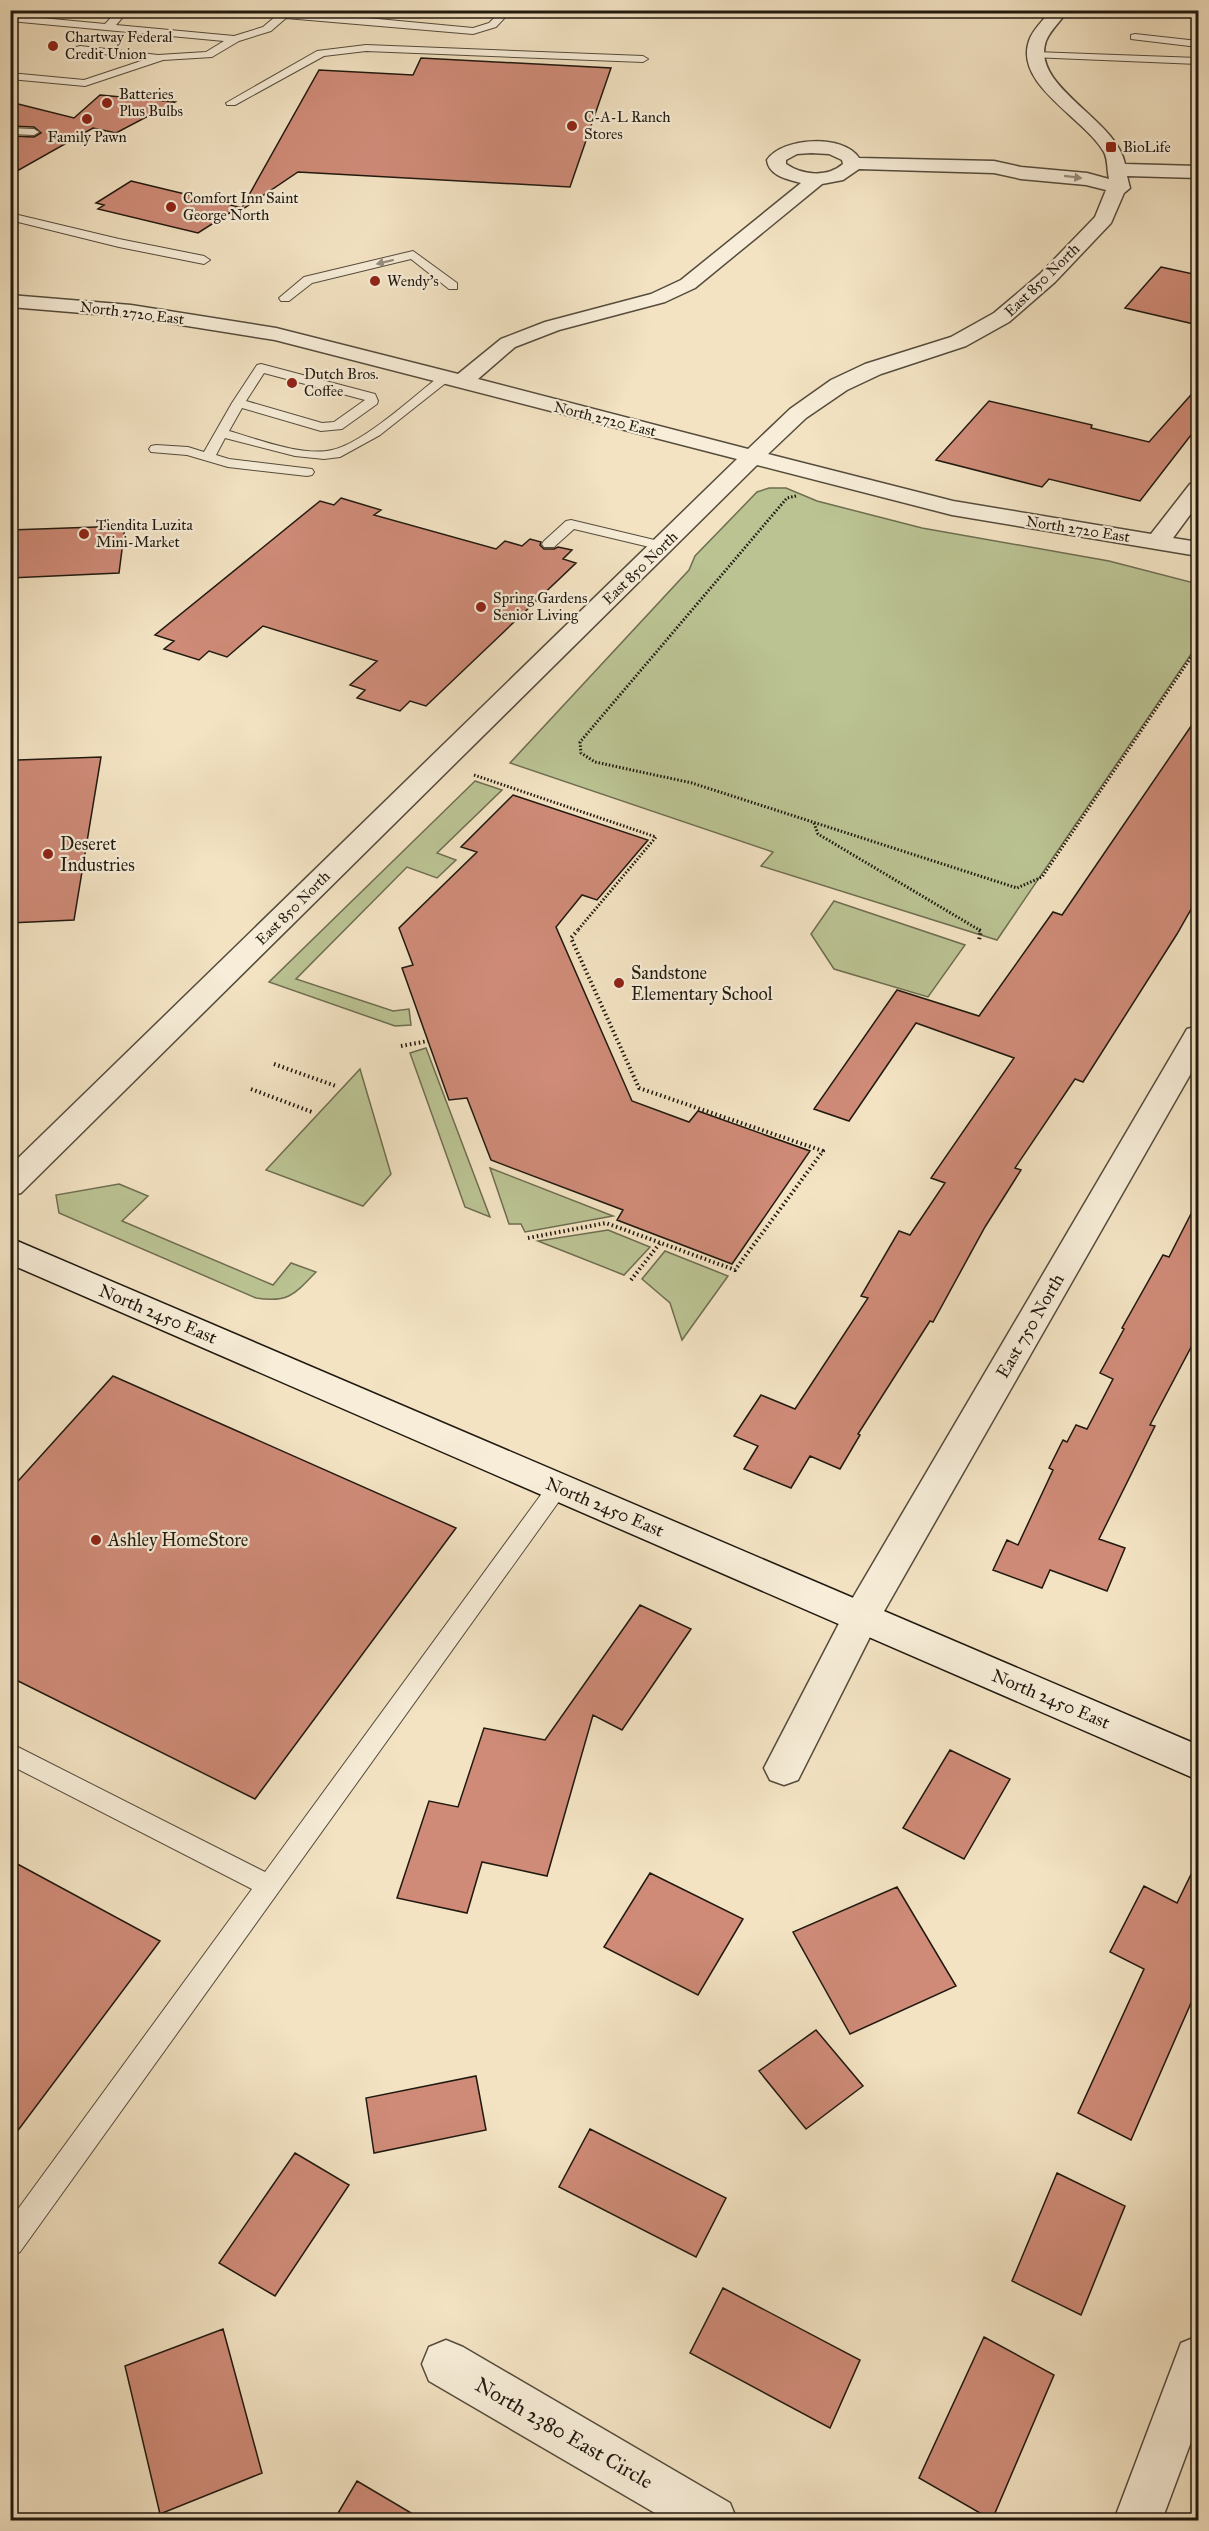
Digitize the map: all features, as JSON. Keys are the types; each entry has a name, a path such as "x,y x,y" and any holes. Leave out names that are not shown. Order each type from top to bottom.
{"street":[{"path":"1060,10 1044,26 1036,42 1035,55 1038,74 1048,87 1098,131 1107,166"},
{"path":"811,147 842,152 849,156 852,163 848,171 840,175 817,178 791,175 777,166 776,160 787,151 811,147"},
{"path":"994,167 1022,162 1198,172"},
{"path":"852,163 994,167 1021,173 1087,179 1107,166"},
{"name":"East 850 North","path":"10,1185 810,403 838,385 874,369 952,344 984,329 1011,312 1104,219 1115,202 1107,166"},
{"path":"454,380 508,343 552,326 658,298 688,284 817,178"},
{"name":"North 2720 East","path":"10,301 131,311 276,334 952,508 1198,549"},
{"path":"1157,542 1198,489"},
{"name":"East 750 North","path":"784,1768 861,1617 1198,1036"},
{"name":"North 2450 East","path":"10,1250 1198,1763"},
{"path":"1138,2520 1198,2360"},
{"name":"North 2380 East Circle","path":"446,2364 713,2520"}],"lane":[{"path":"107,28 124,10"},
{"path":"80,49 162,57 207,54 235,39 267,29 288,13 473,31 486,30 497,24 507,10"},
{"path":"10,18 235,39"},
{"path":"58,32 67,23"},
{"path":"1135,37 1198,44"},
{"path":"231,103 321,53 366,48 643,59"},
{"path":"1035,55 1198,62"},
{"path":"10,76 85,83 162,57"},
{"path":"10,131 34,132"},
{"path":"10,216 119,243 204,260"},
{"path":"285,298 308,280 413,255 453,286"},
{"path":"208,457 238,403 261,368 370,397 372,401 337,426 321,428 238,403"},
{"path":"221,433 315,455 334,454 355,446 454,380"},
{"path":"255,409 269,404 325,417 338,413 346,407 352,400 348,392"},
{"path":"156,449 188,451 228,463 307,472"},
{"path":"549,544 571,524 662,546"},
{"path":"10,2243 558,1487"},
{"path":"10,1753 269,1886"}],"path":[{"path":"806,495 787,498 580,742 581,753 595,762 692,783 1017,888 1042,877 1198,647"},
{"path":"474,775 656,837 571,938 639,1088 823,1151 735,1270 606,1223 528,1238"},
{"path":"814,823 818,834 981,931 979,940"},
{"path":"401,1046 428,1041"},
{"path":"274,1064 336,1086"},
{"path":"251,1089 312,1112"},
{"path":"631,1280 661,1243"}],"green space":[{"path":"769,488 786,488 817,501 922,528 1109,561 1198,584 1198,644 997,940 761,866 773,852 510,763 689,570 695,556 757,492"},
{"path":"475,781 502,790 437,853 456,860 437,878 407,867 296,979 393,1011 409,1009 411,1025 395,1026 269,982"},
{"path":"834,901 965,945 928,997 834,969 811,934"},
{"path":"426,1048 490,1217 465,1207 410,1053"},
{"path":"360,1069 391,1174 363,1206 266,1170"},
{"path":"490,1168 613,1216 525,1232 521,1224 509,1224"},
{"path":"119,1184 148,1196 122,1221 273,1285 291,1263 316,1272 290,1296 276,1299 256,1298 59,1213 56,1195"},
{"path":"608,1230 650,1247 624,1275 538,1241"},
{"path":"665,1251 728,1276 682,1340 670,1303 642,1279"}],"building":[{"path":"421,58 611,68 570,187 298,172 240,211 319,70 413,75"},
{"path":"100,95 175,102 116,133 93,128 10,175 10,136 34,137 41,133 34,127 10,126 10,102 74,118"},
{"name":"Comfort Inn Saint George North","path":"131,181 239,207 198,233 98,209 104,205 96,203"},
{"path":"1161,267 1198,275 1198,325 1125,308"},
{"path":"1198,387 1198,426 1140,501 1049,479 1042,487 936,460 989,401 1092,425 1091,428 1149,442"},
{"name":"Spring Gardens Senior Living","path":"341,498 381,510 374,515 496,549 505,541 522,546 530,539 541,542 540,545 544,549 558,547 572,550 563,559 576,563 426,706 410,701 400,711 357,698 365,690 350,685 377,661 263,626 227,657 209,651 199,660 164,649 174,641 155,635 320,501 334,505"},
{"path":"125,526 119,573 10,578 10,530"},
{"path":"1198,716 1198,897 1177,934 1083,1082 1075,1079 1015,1168 1021,1170 985,1227 933,1322 930,1321 858,1434 860,1435 840,1469 810,1456 791,1488 744,1469 758,1446 734,1436 761,1395 795,1409 868,1298 861,1296 899,1231 910,1235 945,1183 931,1178 1014,1058 916,1023 849,1121 814,1109 897,990 979,1016 1053,912 1062,915"},
{"name":"Deseret Industries","path":"101,757 74,920 10,923 10,798 18,760"},
{"path":"513,795 648,840 597,900 582,895 556,927 632,1101 689,1122 698,1111 810,1151 732,1264 617,1220 623,1210 491,1160 467,1098 449,1100 402,968 413,965 399,928 477,852 461,847"},
{"path":"1198,1200 1198,1334 1150,1425 1155,1426 1099,1539 1125,1548 1107,1591 1050,1570 1042,1588 993,1570 1007,1540 1018,1545 1053,1470 1049,1468 1063,1440 1067,1442 1076,1425 1087,1429 1113,1379 1100,1373 1163,1255 1169,1257"},
{"path":"113,1376 456,1528 255,1799 10,1677 10,1490"},
{"path":"640,1605 691,1629 622,1730 593,1715 547,1876 482,1862 467,1913 397,1898 429,1801 458,1807 484,1728 545,1740"},
{"path":"950,1750 1010,1779 964,1859 903,1828"},
{"path":"10,1860 160,1941 10,2141"},
{"path":"1198,1860 1198,1987 1131,2140 1078,2113 1144,1969 1110,1952 1144,1886 1177,1903"},
{"path":"650,1873 743,1919 698,1995 604,1947"},
{"path":"897,1887 956,1986 850,2034 793,1932"},
{"path":"816,2030 863,2086 806,2129 759,2071"},
{"path":"476,2076 486,2130 374,2153 366,2098"},
{"path":"590,2129 726,2198 696,2257 559,2187"},
{"path":"295,2153 349,2185 275,2296 219,2263"},
{"path":"1057,2173 1125,2206 1081,2315 1012,2281"},
{"path":"723,2288 860,2360 830,2428 690,2353"},
{"path":"223,2329 262,2473 160,2514 125,2366"},
{"path":"984,2337 1054,2375 992,2520 919,2478"},
{"path":"357,2481 423,2520 334,2520"}],"place":[{"name":"Chartway Federal Credit Union","path":"53,46"},
{"name":"Batteries Plus Bulbs","path":"107,103"},
{"name":"Family Pawn","path":"87,119"},
{"name":"C-A-L Ranch Stores","path":"572,126"},
{"name":"BioLife","path":"1111,147"},
{"name":"Comfort Inn Saint George North","path":"171,207"},
{"name":"Wendy's","path":"375,281"},
{"name":"Dutch Bros. Coffee","path":"292,383"},
{"name":"Tiendita Luzita Mini-Market","path":"84,534"},
{"name":"Spring Gardens Senior Living","path":"481,607"},
{"name":"Deseret Industries","path":"48,854"},
{"name":"Sandstone Elementary School","path":"619,983"},
{"name":"Ashley HomeStore","path":"96,1540"}]}
